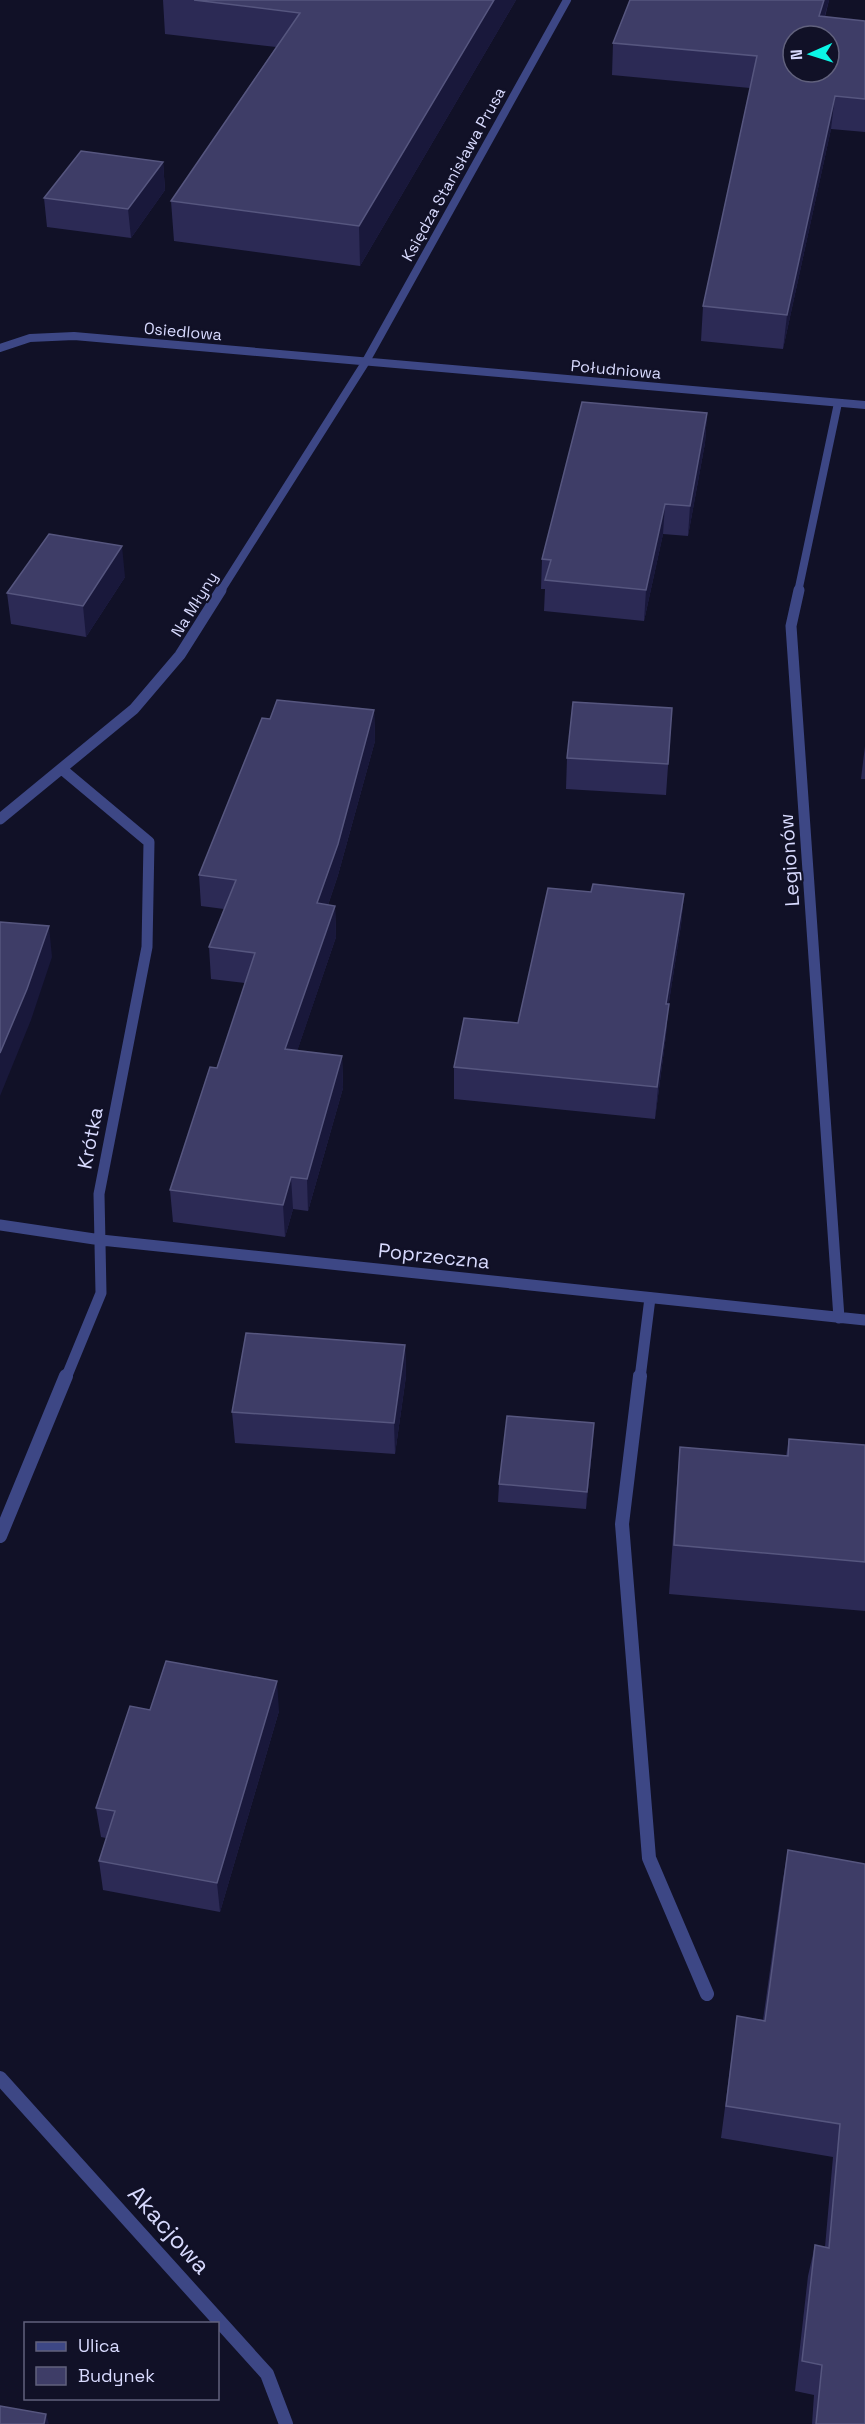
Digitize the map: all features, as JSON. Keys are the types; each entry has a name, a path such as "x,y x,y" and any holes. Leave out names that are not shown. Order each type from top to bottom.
{"street":[{"name":"Księdza Stanisława Prusa","path":"365,363 567,0"},
{"name":"Osiedlowa","path":"0,348 30,338 74,336 365,363"},
{"name":"Południowa","path":"365,363 865,405"},
{"name":"Na Młyny","path":"0,819 63,770 134,709 180,655 365,363"},
{"name":"Legionów","path":"838,403 791,626 838,1318"},
{"name":"Krótka","path":"0,1536 101,1293 99,1194 147,947 149,842 63,770"},
{"name":"Poprzeczna","path":"0,1225 100,1240 865,1320"},
{"path":"650,1298 622,1524 649,1858 707,1994"},
{"name":"Akacjowa","path":"0,2078 267,2374 286,2424"}],"building":[{"path":"194,0 494,0 359,226 171,201 300,13"},
{"path":"630,0 824,0 819,16 865,21 865,99 835,96 787,315 703,306 757,56 613,43"},
{"path":"81,151 163,162 128,209 44,198"},
{"path":"582,402 707,413 690,506 665,504 646,590 545,580 551,560 542,559"},
{"path":"49,534 122,546 83,606 7,593"},
{"path":"277,700 374,710 338,844 317,903 335,906 285,1049 342,1056 307,1179 291,1177 283,1205 170,1190 210,1067 217,1068 255,953 209,947 236,880 199,875 262,718 270,719"},
{"path":"573,702 672,708 668,764 567,758"},
{"path":"593,884 684,894 666,1004 669,1004 657,1087 454,1067 464,1018 518,1023 548,888 591,892"},
{"path":"0,922 49,926 27,989 0,1053"},
{"path":"246,1333 405,1345 394,1423 232,1412"},
{"path":"507,1416 594,1423 587,1492 499,1484"},
{"path":"789,1439 865,1445 865,1562 674,1545 680,1447 788,1456"},
{"path":"166,1661 277,1681 217,1883 99,1861 115,1811 96,1808 130,1706 150,1710"},
{"path":"788,1850 865,1864 865,2424 816,2424 822,2365 802,2361 815,2245 829,2248 840,2124 726,2106 737,2016 765,2021"},
{"path":"0,2406 46,2414 44,2424 0,2424"}]}
